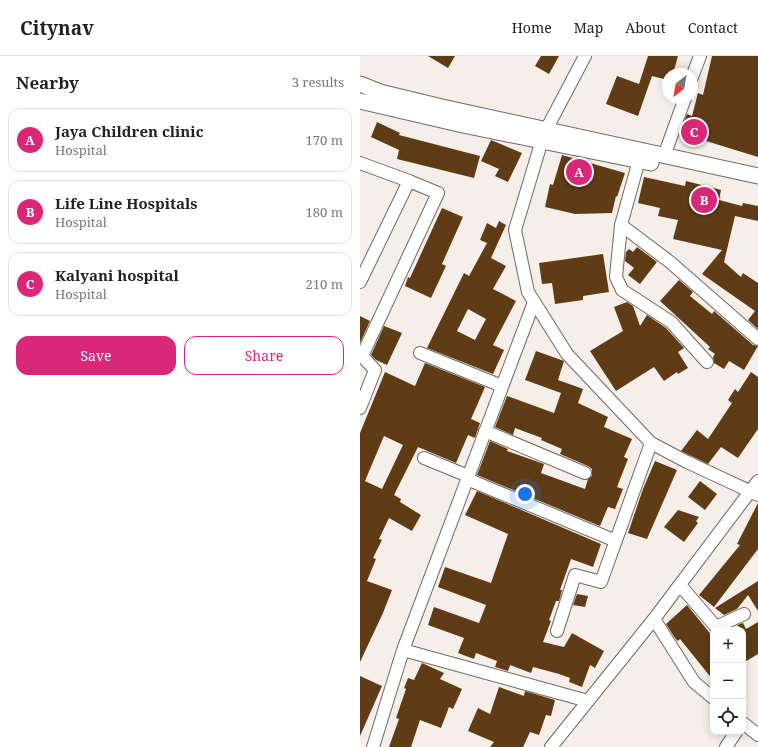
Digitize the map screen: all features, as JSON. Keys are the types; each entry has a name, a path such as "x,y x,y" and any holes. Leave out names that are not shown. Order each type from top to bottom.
{"street":[{"path":"585,56 544,135 515,230 528,292 567,354 651,443 754,494"},
{"path":"696,68 700,56"},
{"path":"360,84 396,96 544,135 641,156 758,185"},
{"path":"360,101 463,125 544,135"},
{"path":"664,156 683,104"},
{"path":"641,156 664,156 758,176"},
{"path":"641,156 621,225 616,277 622,290 671,322 707,362"},
{"path":"360,163 438,193 362,356 375,370"},
{"path":"360,282 409,181"},
{"path":"621,225 670,262 758,338"},
{"path":"373,747 403,650 534,302"},
{"path":"420,352 502,386"},
{"path":"360,363 375,370"},
{"path":"360,408 375,370"},
{"path":"485,431 585,473"},
{"path":"557,631 575,575 601,582 651,443"},
{"path":"424,458 616,541"},
{"path":"551,747 754,494 758,481"},
{"path":"680,585 716,627 744,614"},
{"path":"654,619 694,682 710,695"},
{"path":"403,650 588,701"},
{"path":"746,725 758,735"},
{"path":"726,747 734,735"}],"building":[{"path":"428,56 455,56 448,68"},
{"path":"541,56 559,56 549,74 535,66"},
{"path":"648,56 678,56 675,68 662,68 662,78 652,76 638,116 606,104 617,76 639,84"},
{"path":"712,56 758,56 758,157 680,133 687,114 692,116 695,104 698,104 698,93 703,95"},
{"path":"377,122 400,133 399,135 480,156 474,178 397,159 399,150 371,137"},
{"path":"491,140 522,153 508,182 495,176 499,169 481,161"},
{"path":"562,155 625,173 617,197 616,196 612,213 575,214 545,207 550,184 553,185"},
{"path":"644,177 685,186 686,181 721,190 719,200 742,206 743,203 758,206 758,221 735,216 724,262 741,277 743,273 758,283 758,329 748,320 755,311 702,274 722,250 673,239 678,220 658,216 660,208 638,203"},
{"path":"442,208 463,217 442,264 446,266 431,298 405,286"},
{"path":"499,221 506,225 491,258 506,266 493,289 516,301 493,345 504,350 493,374 427,348 464,273 469,276 487,243 480,240 487,223 496,228","holes":["468,309 486,319 475,340 457,331"]},
{"path":"637,247 657,262 640,284 628,275 634,268 625,261 626,252 629,249 633,252"},
{"path":"603,254 609,292 583,296 583,300 555,304 552,283 542,284 539,263"},
{"path":"679,280 693,292 690,296 712,314 714,311 753,345 758,346 744,370 729,361 724,369 714,363 713,357 715,354 708,349 710,347 660,301"},
{"path":"627,302 633,306 640,326 647,315 666,328 684,348 678,352 688,368 678,374 677,372 664,381 654,367 616,391 590,351 623,331 614,307"},
{"path":"360,316 370,321 360,343"},
{"path":"384,326 402,333 387,365 376,360 371,355"},
{"path":"536,351 564,361 558,380 583,389 578,403 608,417 604,427 632,439 624,457 628,459 617,487 623,489 615,509 608,507 600,526 477,475 490,441 508,449 507,451 544,464 541,473 585,489 588,479 592,476 592,469 560,454 562,449 541,440 542,438 515,428 513,435 495,427 507,396 554,413 561,393 525,380"},
{"path":"425,363 485,387 471,419 480,423 475,438 468,435 456,463 418,447 394,495 401,499 400,502 421,515 412,531 389,518 379,539 382,540 373,558 376,559 367,581 392,590 360,662 360,433 385,372 415,386","holes":["384,436 403,445 382,489 365,481"]},
{"path":"751,372 758,377 758,429 738,458 721,447 708,464 681,451 697,430 708,439 732,403 728,400 735,389 738,392"},
{"path":"655,461 677,470 647,539 628,533 643,489"},
{"path":"700,481 717,494 705,510 688,497"},
{"path":"477,491 601,544 593,567 571,559 560,590 562,590 559,601 556,601 549,620 551,621 543,642 564,647 572,633 604,651 595,668 590,665 582,687 569,682 570,678 559,674 533,667 531,673 510,665 508,671 495,667 497,661 476,653 474,659 458,653 464,638 428,625 434,607 479,623 486,605 438,587 445,567 491,583 508,534 465,515"},
{"path":"758,503 758,549 714,607 699,595 740,545 737,544"},
{"path":"678,510 699,517 696,521 698,523 684,542 664,527"},
{"path":"758,581 758,611 748,595 737,609 724,615 715,608"},
{"path":"577,594 588,596 585,607 573,605"},
{"path":"687,605 710,633 710,676 680,639 678,641 675,638 666,624"},
{"path":"758,622 758,654 746,661 746,629"},
{"path":"743,623 745,627 739,627 737,625"},
{"path":"422,663 444,673 440,679 462,689 453,709 449,707 441,728 420,720 411,747 389,747 399,719 396,718 406,689 404,688 408,678 414,680"},
{"path":"360,676 382,686 360,736"},
{"path":"499,687 524,696 525,691 555,700 551,716 546,715 539,735 530,732 523,747 490,747 494,742 468,731 478,708 490,714"}],"place":[{"name":"Kalyani hospital","path":"694,132"},
{"name":"Jaya Children clinic","path":"579,172"},
{"name":"Life Line Hospitals","path":"704,200"}]}
